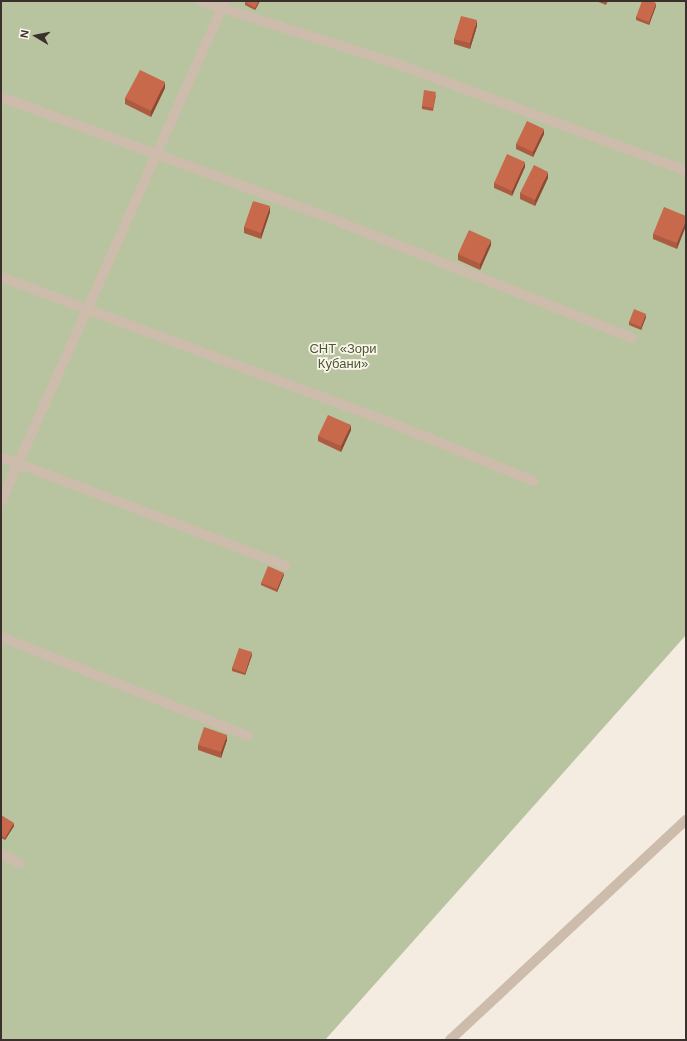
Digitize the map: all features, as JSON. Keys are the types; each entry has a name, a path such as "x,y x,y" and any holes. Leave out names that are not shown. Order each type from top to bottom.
{"street":[{"path":"200,1 223,5 400,65 686,171"},
{"path":"1,502 153,155 223,5"},
{"path":"1,97 153,155 332,219 632,338"},
{"path":"1,277 86,307 534,480"},
{"path":"1,457 286,566"},
{"path":"1,636 248,736"},
{"path":"450,1040 686,820"},
{"path":"1,853 19,863"}],"green space":[{"name":"СНТ «Зори Кубани»","path":"1,1 686,1 686,635 325,1040 1,1040"}],"building":[{"path":"245,1 259,1 255,8"},
{"path":"642,1 651,1 656,3 649,22 636,17"},
{"path":"461,16 477,20 470,43 454,39"},
{"path":"140,70 165,82 151,111 125,98"},
{"path":"424,90 436,92 433,108 422,106"},
{"path":"527,121 544,129 533,152 516,144"},
{"path":"507,154 525,162 512,191 494,183"},
{"path":"534,165 548,172 535,200 520,193"},
{"path":"253,201 270,206 261,233 244,227"},
{"path":"664,207 686,216 686,220 677,243 653,234"},
{"path":"469,230 491,240 480,264 458,254"},
{"path":"634,309 646,314 641,327 629,322"},
{"path":"328,415 351,425 341,446 318,436"},
{"path":"268,566 284,573 277,589 261,583"},
{"path":"239,648 252,652 245,673 232,668"},
{"path":"204,727 227,735 221,752 198,745"},
{"path":"1,815 14,823 5,838 1,835"}]}
